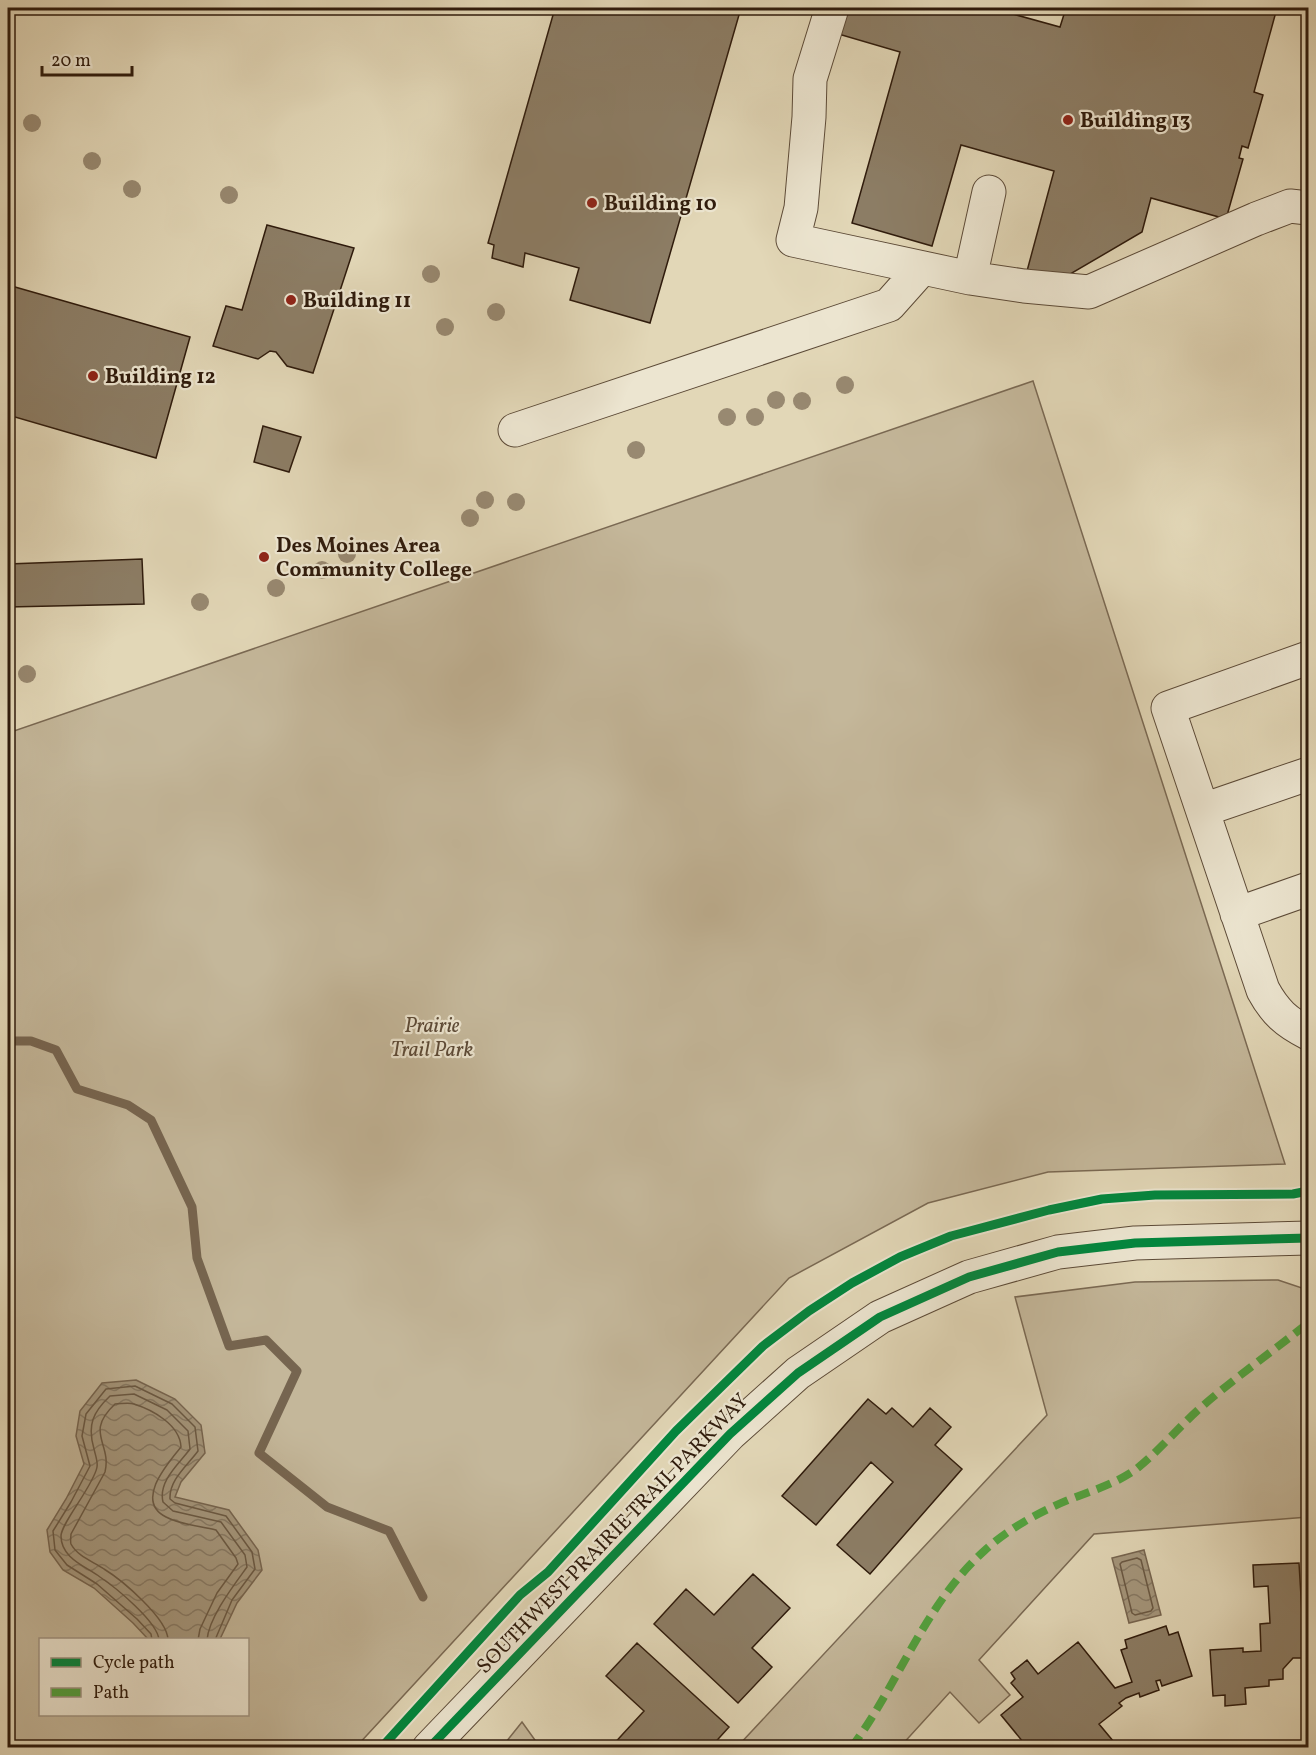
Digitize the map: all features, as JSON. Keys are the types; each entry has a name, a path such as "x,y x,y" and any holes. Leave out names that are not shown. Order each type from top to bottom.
{"street":[{"path":"832,8 810,79 801,208 793,240 970,278 1089,292 1256,219 1290,206 1308,208"},
{"path":"970,278 989,192"},
{"path":"515,430 890,305 922,268"},
{"path":"1308,658 1168,708 1263,990 1273,1009 1293,1025 1308,1033"},
{"path":"1203,810 1308,774"},
{"path":"1238,914 1308,889"},
{"name":"SOUTHWEST PRAIRIE TRAIL PARKWAY","path":"429,1748 730,1434 798,1373 880,1317 969,1276 1058,1252 1136,1243 1308,1238"}],"green space":[{"name":"Prairie Trail Park","path":"1033,381 1285,1164 1048,1172 928,1203 789,1278 356,1747 8,1747 8,733"},
{"path":"1278,1280 1308,1290 1308,1517 1094,1534 979,1660 1010,1695 979,1723 950,1692 900,1747 737,1747 1047,1415 1015,1297 1135,1282"},
{"path":"522,1722 540,1747 502,1747"}],"water":[{"path":"136,1380 175,1399 201,1425 205,1453 181,1482 175,1497 229,1510 258,1550 262,1570 237,1603 220,1638 147,1638 94,1588 63,1570 50,1552 47,1530 84,1464 76,1436 80,1411 102,1383"},
{"path":"1144,1550 1161,1615 1129,1623 1112,1558"}],"building":[{"name":"Building 10","path":"555,8 741,8 650,323 570,300 579,268 525,253 523,267 492,258 494,245 488,243"},
{"name":"Building 13","path":"842,8 991,8 1060,27 1066,8 1277,8 1254,92 1263,95 1248,148 1242,146 1239,158 1243,159 1226,219 1151,198 1142,232 1060,280 1027,271 1054,171 961,145 932,246 852,223 900,52 835,33"},
{"name":"Building 11","path":"267,225 354,248 313,373 287,366 276,352 270,351 258,359 213,346 226,306 242,310"},
{"name":"Building 12","path":"8,285 190,337 156,458 8,415"},
{"path":"263,426 301,437 289,472 254,462"},
{"path":"142,559 144,604 8,607 8,564"},
{"path":"868,1399 886,1414 892,1408 913,1427 930,1408 951,1427 935,1445 962,1469 870,1574 837,1545 893,1482 871,1462 816,1525 782,1496"},
{"path":"1299,1563 1302,1613 1308,1613 1308,1658 1293,1658 1283,1669 1283,1679 1269,1680 1269,1686 1245,1688 1246,1704 1225,1706 1225,1695 1213,1696 1210,1650 1243,1648 1243,1652 1261,1651 1260,1624 1270,1623 1268,1586 1254,1587 1253,1565"},
{"path":"753,1574 790,1608 752,1648 772,1667 738,1703 654,1624 686,1589 714,1615"},
{"path":"1166,1626 1169,1635 1178,1632 1192,1676 1162,1686 1160,1680 1156,1681 1159,1690 1140,1697 1139,1693 1119,1703 1122,1706 1099,1724 1119,1748 1028,1748 1001,1715 1023,1697 1011,1683 1015,1679 1011,1673 1027,1660 1038,1674 1078,1642 1115,1688 1132,1682 1121,1650 1127,1648 1125,1640"},
{"path":"637,1643 729,1727 710,1748 693,1748 690,1745 688,1748 610,1748 644,1711 606,1676"}],"waterway":[{"path":"8,1041 31,1041 56,1050 77,1089 128,1105 151,1120 192,1207 197,1258 229,1346 266,1340 297,1371 259,1453 327,1507 389,1531 423,1597"}],"marked path":[{"path":"851,1748 944,1597 983,1552 1002,1536 1034,1516 1111,1483 1135,1470 1211,1399 1308,1323"}],"cycle path":[{"path":"381,1748 520,1595 548,1572 676,1431 763,1346 809,1311 852,1283 900,1257 951,1236 1049,1210 1102,1199 1155,1195 1293,1194 1308,1191"},
{"path":"429,1748 730,1434 798,1373 880,1317 969,1277 1058,1252 1135,1243 1308,1238"}],"place":[{"name":"Building 13","path":"1068,120"},
{"name":"Building 10","path":"592,203"},
{"name":"Building 11","path":"291,300"},
{"name":"Building 12","path":"93,376"},
{"name":"Des Moines Area Community College","path":"264,557"}]}
